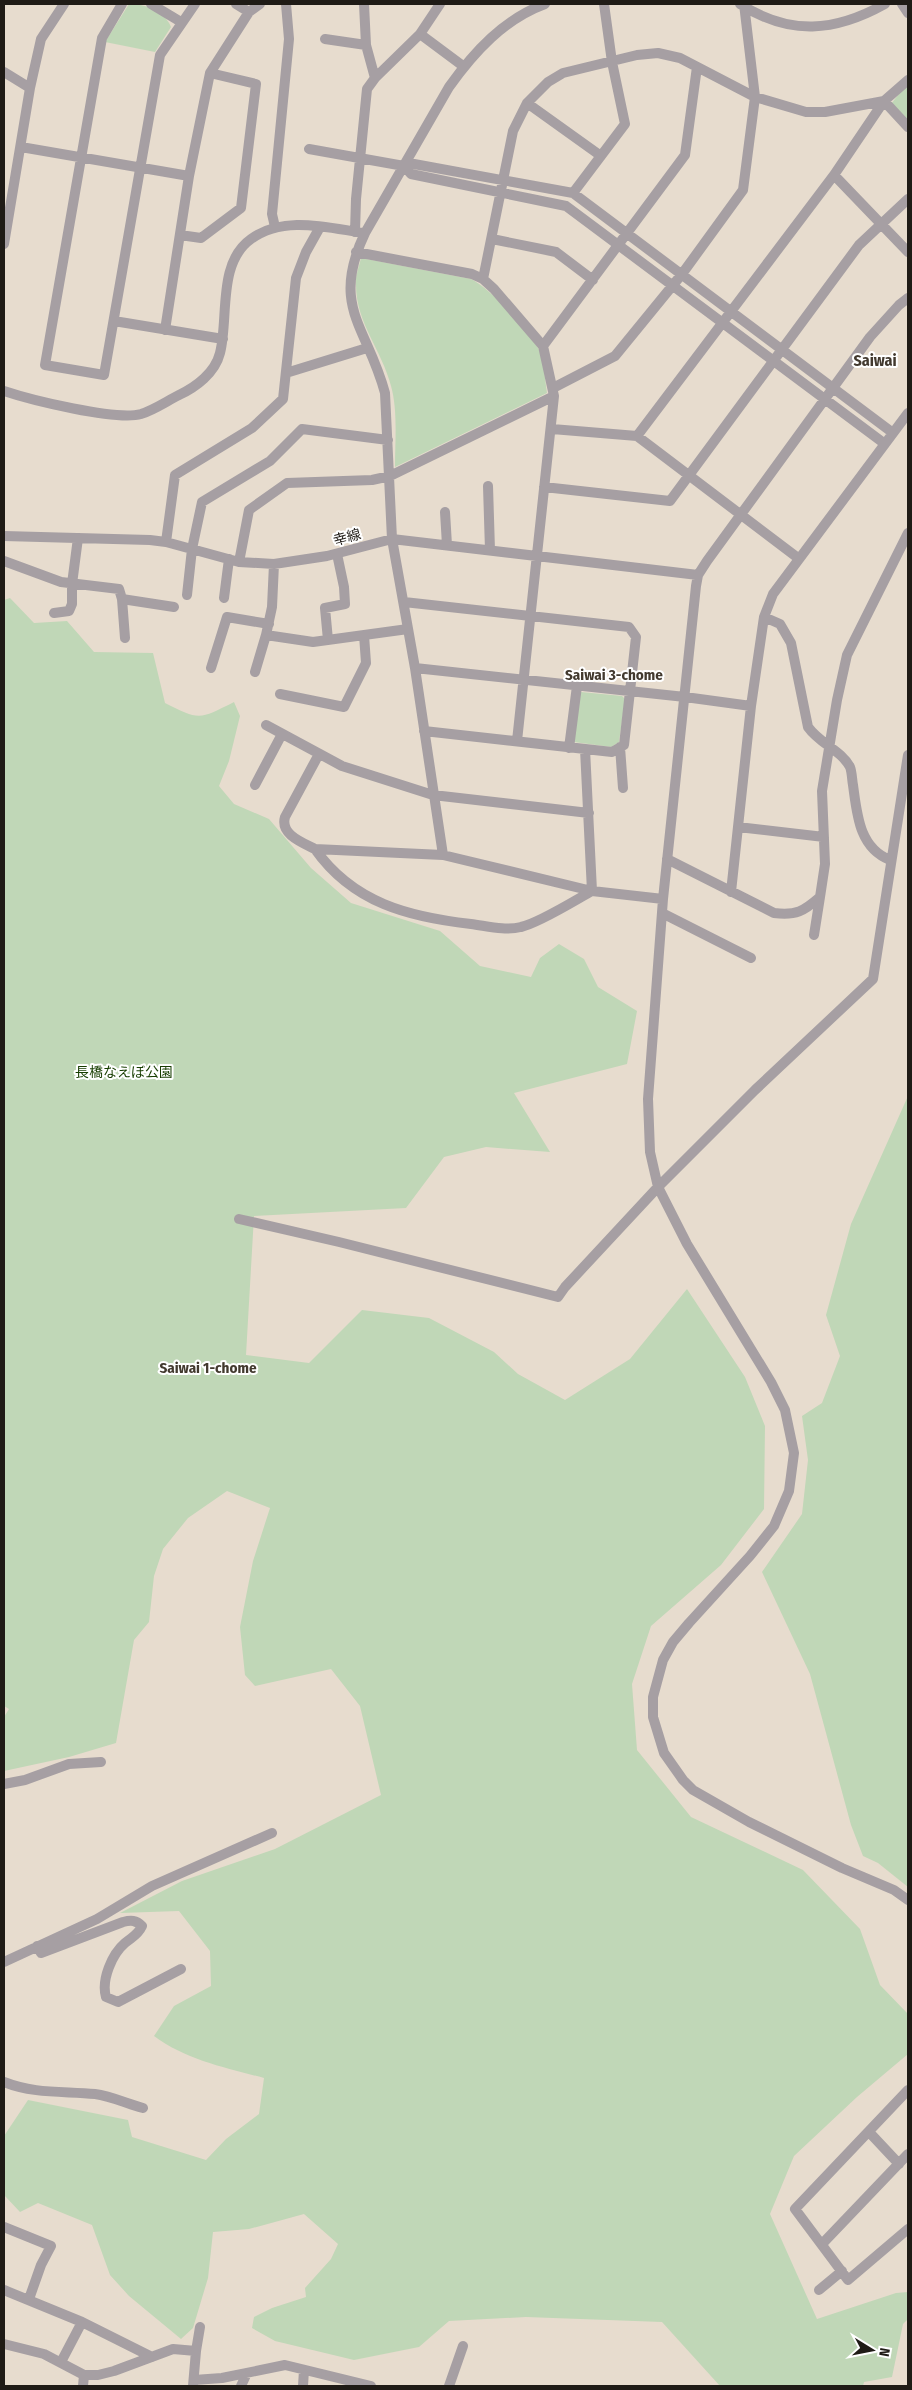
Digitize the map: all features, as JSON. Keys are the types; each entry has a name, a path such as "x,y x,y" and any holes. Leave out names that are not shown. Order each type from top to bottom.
{"street":[{"path":"4,244 5,208 21,147 30,88 41,40 64,4"},
{"path":"122,4 102,38 45,365 104,375 160,54 195,4"},
{"path":"151,4 181,22"},
{"path":"236,4 249,12"},
{"path":"164,330 189,176 210,73 249,12 260,4"},
{"path":"275,227 272,214 289,39 286,4"},
{"path":"364,4 366,45 375,78"},
{"path":"440,4 420,34 375,78 367,90 360,159 360,232 349,283 352,311 380,374 385,393 392,539 415,668 442,855"},
{"path":"360,232 404,166 463,66 497,32 530,10 545,4"},
{"path":"573,193 625,124 612,62 604,4"},
{"path":"743,5 763,18 786,24 819,26 840,24 862,17 885,4"},
{"path":"902,4 908,13"},
{"path":"224,598 249,510 287,483 372,480 390,476 553,392 615,356 671,285 682,274 743,190 755,97 743,5"},
{"path":"420,34 463,66"},
{"path":"325,39 366,45"},
{"path":"483,279 513,131 527,103 548,82 563,73 658,53 680,58 755,97 806,112 826,112 884,101"},
{"path":"543,346 685,155 697,67"},
{"path":"4,72 30,88"},
{"path":"180,235 201,238 241,208 256,84 210,73"},
{"path":"637,436 834,175 884,101 908,80"},
{"path":"884,101 908,127"},
{"path":"527,103 601,156"},
{"path":"21,147 189,176"},
{"path":"309,149 404,166 414,164 573,193 893,434"},
{"path":"404,166 411,174 566,206 885,444"},
{"path":"834,175 908,252"},
{"path":"544,487 670,501 859,245 908,199"},
{"path":"4,391 108,415 141,414 192,389 206,377 220,355 229,274 238,253 250,239 275,227 297,224 360,232"},
{"path":"166,542 175,475 252,428 283,399 296,278 306,252 320,227"},
{"path":"492,239 556,252 593,280"},
{"path":"356,252 472,274 483,279 494,289 543,346 553,392 552,429 536,556 517,741"},
{"path":"908,298 884,320 698,575 663,898 648,1099 650,1152 658,1187 687,1244 771,1382 785,1410 794,1453 789,1491 774,1526 750,1556 689,1623 663,1660 653,1697 653,1717 657,1735 664,1753 674,1769 693,1790 748,1822 842,1868 894,1890 908,1900"},
{"path":"114,321 222,338"},
{"path":"286,373 367,348"},
{"path":"731,892 750,706 764,617 773,594 798,558 908,413"},
{"path":"187,595 192,549 202,502 270,461 302,429 388,440"},
{"path":"552,429 637,436 798,558"},
{"path":"488,486 490,550"},
{"path":"445,512 447,545"},
{"path":"814,935 824,882 822,791 847,655 908,533"},
{"name":"幸線","path":"4,536 166,542 234,560 274,564 337,554 392,539 698,575"},
{"path":"54,614 69,611 72,604 72,584 78,538"},
{"path":"328,640 325,608 345,604 344,588 337,554"},
{"path":"4,561 72,584 119,589 122,599 125,638"},
{"path":"255,672 272,607 274,564"},
{"path":"122,599 174,607"},
{"path":"404,602 629,627 636,637 624,745 612,752 424,731"},
{"path":"211,668 227,617 269,624"},
{"path":"764,617 780,624 791,644 808,728 816,739 842,756 850,768 863,836 876,852 890,860"},
{"path":"266,635 313,642 408,630"},
{"path":"280,694 344,707 366,664 364,635"},
{"path":"415,668 630,692 685,696 750,706"},
{"path":"569,748 577,686"},
{"path":"266,726 342,766 432,795 589,813"},
{"path":"255,785 282,734"},
{"path":"620,747 623,788"},
{"path":"584,749 592,891"},
{"path":"319,754 283,824 285,830 299,841 315,849 442,855 592,891 663,898"},
{"path":"239,1219 339,1242 558,1298 565,1287 658,1187 755,1090 873,979 890,860 908,755"},
{"path":"738,827 824,837"},
{"path":"315,849 324,862 359,891 399,911 443,921 510,929 524,927 592,891"},
{"path":"667,859 774,913 786,914 804,910 820,897"},
{"path":"662,913 751,958"},
{"path":"4,1784 25,1780 69,1764 101,1762"},
{"path":"4,1962 97,1919 152,1886 272,1833"},
{"path":"37,1946 40,1953 123,1922 131,1920 138,1922 142,1926 139,1933 124,1944 115,1954 107,1976 104,1990 106,1996 118,2002 181,1969"},
{"path":"4,2082 18,2088 52,2093 97,2094 143,2108"},
{"path":"908,2090 795,2209 823,2243 848,2280 908,2229"},
{"path":"868,2132 899,2164"},
{"path":"823,2243 908,2154"},
{"path":"4,2227 51,2246 41,2265 29,2299"},
{"path":"819,2290 842,2271"},
{"path":"4,2290 82,2322 152,2357"},
{"path":"61,2362 82,2322"},
{"path":"200,2327 193,2383 247,2374 285,2365 371,2386"},
{"path":"4,2344 44,2354 84,2375 98,2375 173,2349 196,2351"},
{"path":"449,2386 463,2346"},
{"path":"303,2386 304,2370"},
{"path":"241,2386 247,2374"},
{"path":"83,2386 84,2375"}],"green space":[{"path":"129,4 148,7 168,21 171,27 155,52 105,42"},
{"path":"908,86 908,122 891,104 902,90"},
{"path":"361,258 471,279 479,284 508,310 526,330 538,348 543,364 547,393 395,467 396,426 391,386 382,360 360,312 357,299 356,278"},
{"name":"長橋なえぼ公園","path":"10,598 34,623 67,621 94,652 153,653 165,703 177,709 200,716 214,712 234,702 240,716 229,761 219,786 234,804 269,819 311,868 351,903 440,931 480,966 531,977 540,958 559,944 584,959 598,987 637,1011 627,1064 514,1093 550,1152 486,1147 444,1157 406,1208 254,1216 246,1355 309,1363 362,1310 429,1318 494,1352 518,1374 565,1400 630,1359 687,1289 745,1377 765,1426 764,1509 721,1565 651,1626 632,1684 637,1750 691,1817 803,1870 860,1929 880,1985 908,2014 908,2054 857,2097 794,2156 770,2214 817,2319 896,2293 908,2292 908,2319 903,2324 892,2377 864,2382 863,2386 720,2386 662,2322 526,2317 449,2321 419,2347 354,2360 275,2341 252,2328 254,2317 272,2308 306,2297 305,2288 331,2259 338,2244 304,2214 249,2229 213,2232 208,2278 193,2328 181,2339 129,2296 110,2275 92,2225 38,2203 20,2212 4,2195 4,2136 28,2100 128,2120 132,2137 206,2160 226,2139 259,2114 264,2078 221,2067 193,2057 154,2036 174,2006 211,1986 210,1951 179,1911 120,1913 182,1881 275,1849 381,1795 360,1706 331,1669 255,1686 245,1675 240,1627 253,1561 270,1508 227,1491 188,1518 163,1549 154,1576 149,1622 134,1640 116,1743 69,1757 4,1771 4,1717 9,1709 4,1706 4,600"},
{"path":"581,692 622,696 625,699 619,742 611,747 574,742 579,695"},
{"path":"908,1096 908,1887 878,1863 863,1856 851,1825 810,1674 762,1572 802,1514 808,1460 802,1416 822,1403 840,1356 826,1315 851,1224"}],"district":[{"name":"Saiwai","path":"875,360"},
{"name":"Saiwai 3-chome","path":"614,675"},
{"name":"Saiwai 1-chome","path":"208,1368"}]}
